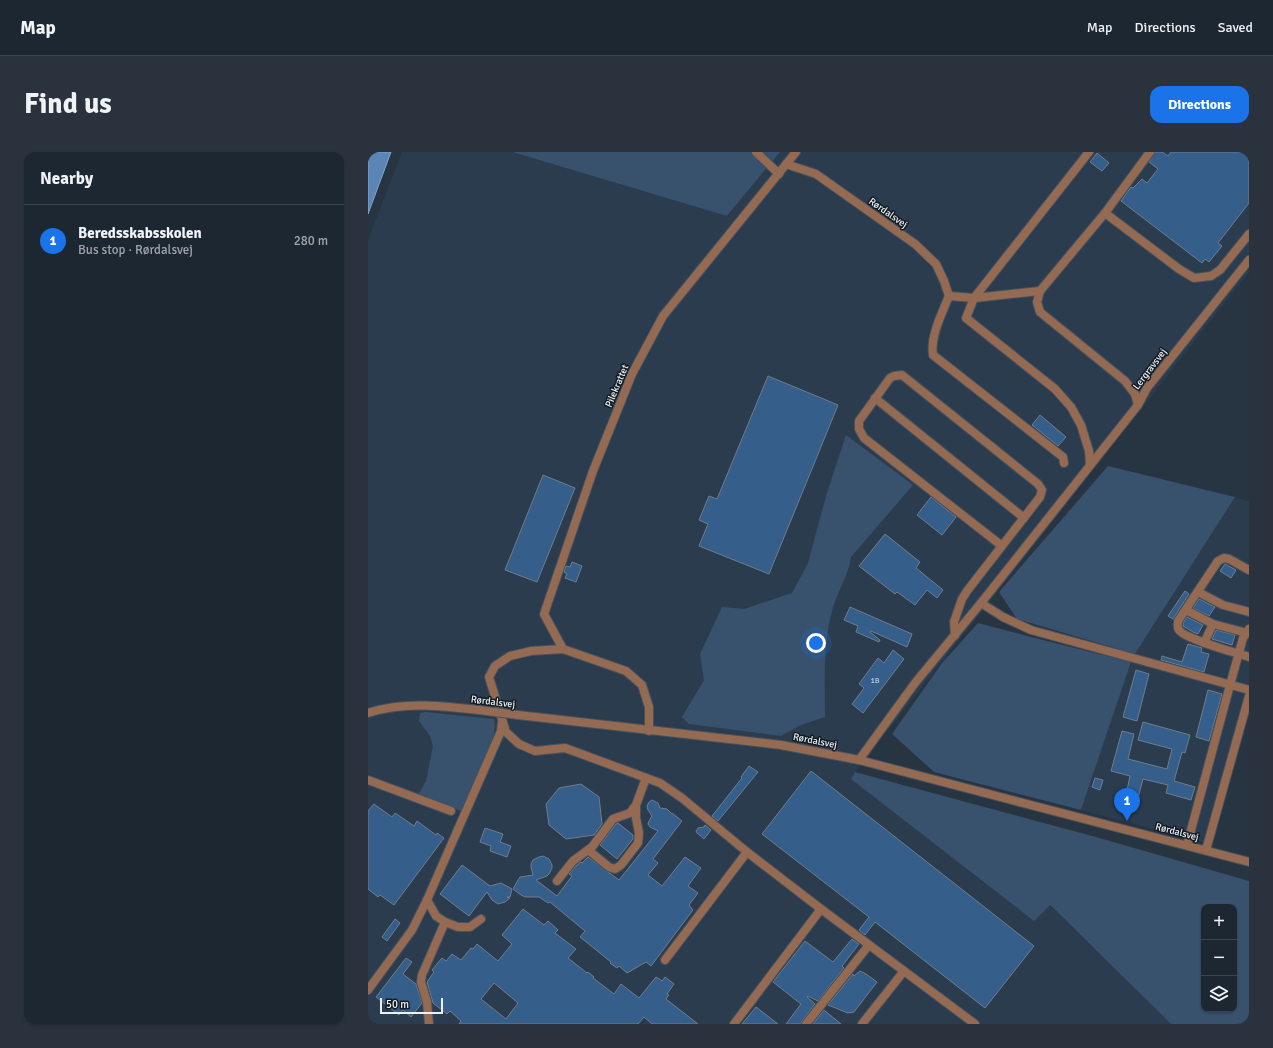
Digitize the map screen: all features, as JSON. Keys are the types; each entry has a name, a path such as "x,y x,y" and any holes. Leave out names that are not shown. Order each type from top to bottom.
{"street":[{"path":"756,152 779,174"},
{"path":"786,164 796,152"},
{"path":"1089,152 974,298 966,318 1055,389 1071,407 1081,425 1089,451 1090,465"},
{"path":"1064,463 1062,457 933,356 932,347 940,317 949,296 974,298 1040,291 1105,213 1150,152"},
{"name":"Pilekrattet","path":"563,650 544,614 593,471 632,374 663,316 786,164"},
{"name":"Rørdalsvej","path":"786,164 816,174 915,244 936,264 949,296"},
{"path":"1105,213 1179,269 1194,278 1211,276 1220,270 1249,234"},
{"name":"Lergravsvej","path":"1138,405 1147,388 1249,260"},
{"name":"Lergravsvej","path":"1040,291 1037,302 1040,312 1125,381 1134,394 1138,405"},
{"path":"955,635 954,622 967,591 1024,518 1040,497 1042,490 1038,484 1026,474 902,375 890,378 859,421 858,429 864,438 1002,546"},
{"path":"875,398 1024,518"},
{"path":"859,760 915,683 981,603 1138,405"},
{"path":"1249,570 1229,559 1224,558 1218,561 1178,621 1179,631 1183,634 1204,643 1249,656"},
{"path":"1198,592 1223,605 1249,612"},
{"path":"981,603 1003,617 1031,630 1249,690"},
{"path":"1186,610 1213,624 1248,631 1243,638 1238,654 1187,845"},
{"path":"1204,643 1213,624"},
{"path":"649,731 649,707 642,685 626,671 563,650 530,651 510,656 495,666 489,677 506,732 519,744 535,751 565,748 660,783 682,798 747,852 821,909 975,1024"},
{"path":"1206,850 1249,696"},
{"name":"Rørdalsvej","path":"368,713 399,706 431,705 781,745 859,760 1249,862"},
{"path":"368,990 412,930 427,900 501,731 502,721"},
{"path":"557,881 573,862 592,847 613,819 630,813 636,805 646,778"},
{"path":"368,780 451,811"},
{"path":"588,850 609,867 615,869 621,865 638,843 639,833 636,818 636,805"},
{"path":"665,960 747,852"},
{"path":"427,900 436,916 445,922 458,927 470,927 481,918"},
{"path":"734,1024 821,909"},
{"path":"429,1024 427,1002 420,982 445,922"},
{"path":"806,1024 869,945"},
{"path":"862,1024 904,971"}],"shaded area":[{"path":"368,152 391,152 368,214"},
{"path":"402,152 512,152 727,216 780,152 1249,152 1249,272 851,779 1047,903 1171,1024 368,1024 368,240"},
{"path":"512,152 780,152 727,216"},
{"path":"846,435 913,485 851,557 847,572 835,600 828,627 825,666 825,717 801,725 781,736 689,724 682,717 704,680 700,654 722,607 744,609 792,593 808,563 826,496"},
{"path":"1108,466 1235,497 1135,654 1017,619 999,592"},
{"path":"1235,497 1249,501 1249,709 1210,844 1081,810 1131,662"},
{"path":"978,623 1131,662 1081,810 934,772 892,734 942,663"},
{"path":"425,712 494,719 495,726 493,739 461,811 418,795 426,781 433,746 430,736 419,721 420,713"},
{"path":"855,772 1096,837 1249,881 1249,1024 1171,1024 1050,905 1034,921 851,779"}],"building":[{"path":"1155,152 1162,152 1168,156 1171,152 1249,152 1249,203 1218,243 1222,246 1209,262 1205,259 1202,263 1121,201 1131,187 1133,188 1142,179 1147,183 1158,169 1149,162"},
{"path":"1097,153 1109,163 1102,171 1090,162"},
{"path":"768,376 838,405 769,574 699,546 708,524 699,520 709,496 717,499"},
{"path":"1040,415 1066,437 1058,446 1032,425"},
{"path":"543,475 575,488 537,582 505,570"},
{"path":"931,497 956,517 942,535 917,515"},
{"path":"885,534 920,562 916,568 943,590 937,598 927,590 915,605 897,592 895,594 859,566"},
{"path":"572,562 582,566 576,582 565,578 567,574 564,572 566,566 570,567"},
{"path":"1225,564 1236,570 1231,578 1220,571"},
{"path":"1185,591 1189,594 1173,619 1168,616"},
{"path":"1199,599 1215,607 1209,616 1193,608"},
{"path":"850,607 912,634 907,647 871,631 870,632 880,640 879,642 856,632 858,626 844,620"},
{"path":"1187,617 1203,625 1198,634 1183,626 1183,623"},
{"path":"1216,630 1235,635 1232,645 1212,639"},
{"path":"1188,644 1202,648 1201,652 1209,654 1204,672 1161,660 1162,656 1182,662"},
{"path":"893,650 904,659 863,713 852,704 864,688 859,684 878,658 884,663"},
{"path":"1136,670 1149,674 1137,721 1123,717"},
{"path":"1208,690 1222,694 1209,741 1196,737"},
{"path":"1143,722 1190,735 1185,753 1182,752 1174,781 1195,787 1191,800 1166,793 1168,785 1143,779 1138,798 1126,795 1130,776 1111,771 1122,731 1134,734 1128,759 1167,769 1172,749 1138,740"},
{"path":"749,766 758,772 718,821 712,816 742,778 741,777"},
{"path":"811,771 1034,946 985,1008 875,922 865,935 859,930 869,917 762,834"},
{"path":"1095,778 1103,780 1100,790 1092,787"},
{"path":"581,784 599,797 602,824 594,835 566,839 549,825 546,804 559,788"},
{"path":"652,800 658,803 660,808 667,809 682,821 653,859 658,863 648,875 662,886 685,857 701,868 688,886 698,893 689,905 693,910 651,966 646,962 627,973 619,966 617,968 610,963 611,962 580,937 585,931 550,902 548,903 539,897 525,897 513,889 520,877 533,875 531,864 533,860 543,856 549,859 552,868 547,876 536,880 557,896 572,876 569,874 577,865 581,862 582,863 588,857 619,880 658,831 650,827 648,824 652,816 647,806"},
{"path":"374,804 392,817 395,813 414,826 417,821 436,835 437,833 444,838 394,905 380,895 378,897 368,889 368,811"},
{"path":"618,823 633,835 633,839 617,859 600,845"},
{"path":"705,825 711,830 704,839 696,831 698,828 704,827"},
{"path":"485,828 503,834 500,842 511,846 507,857 490,851 491,846 480,842"},
{"path":"462,865 490,886 501,883 512,889 510,897 507,897 510,898 505,902 498,904 492,900 487,892 469,916 440,894"},
{"path":"523,909 544,925 548,921 558,930 555,933 576,949 568,958 587,973 588,972 594,977 593,978 614,994 621,984 639,998 656,977 662,981 665,977 674,984 667,994 669,995 666,999 698,1024 652,1024 644,1017 638,1024 459,1024 461,1021 450,1011 447,1014 433,1003 427,982 434,972 432,970 442,958 446,961 452,954 461,960 471,948 473,949 477,944 498,961 512,944 502,935","holes":["494,983 518,1003 506,1019 481,999"]},
{"path":"395,919 400,923 387,941 382,937"},
{"path":"852,939 859,944 842,966 844,968 818,1001 808,996 807,997 815,1004 801,1024 786,1024 801,1004 773,982 805,941 833,962"},
{"path":"406,958 412,962 403,974 416,984 422,1003 411,1017 403,1010 399,1015 376,997"},
{"path":"860,971 877,982 854,1012 848,1013 828,1005 853,974 854,976"},
{"path":"756,1007 778,1024 742,1024"},
{"path":"824,1010 841,1024 813,1024"}],"place":[{"name":"Beredsskabsskolen","path":"1127,821"}]}
